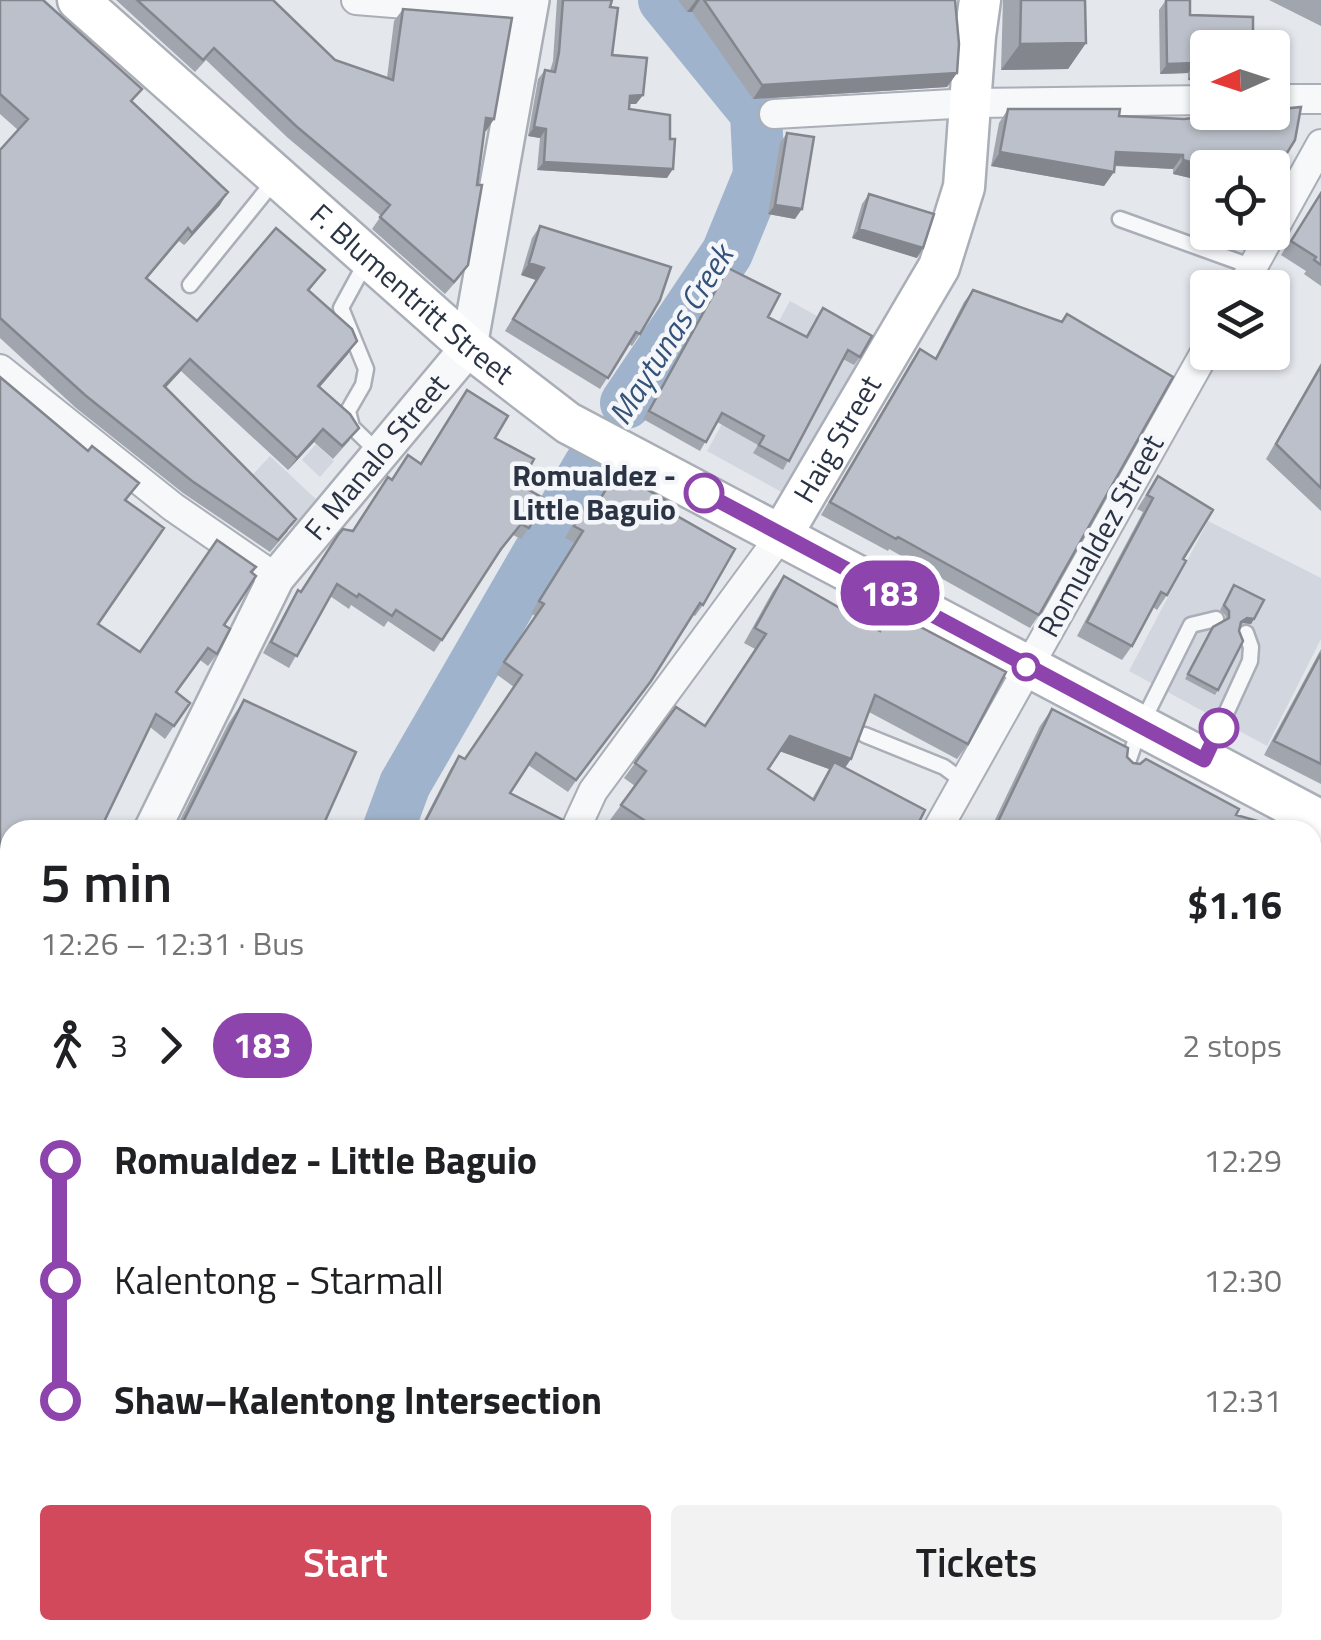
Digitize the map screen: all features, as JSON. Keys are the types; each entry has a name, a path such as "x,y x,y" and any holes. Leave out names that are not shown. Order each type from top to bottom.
{"main road":[{"name":"F. Blumentritt Street","path":"78,0 469,347 568,423 1317,820"},
{"name":"Haig Street","path":"782,534 939,267 964,188 980,0"}],"street":[{"path":"356,0 531,7"},
{"name":"F. Manalo Street","path":"157,820 276,578 469,347 531,7"},
{"path":"1290,99 1321,98"},
{"path":"774,114 971,103 1190,100"},
{"path":"1252,270 1308,196 1321,144"},
{"path":"0,369 173,508 276,578"},
{"name":"Romualdez Street","path":"943,820 1195,370"},
{"name":"Haig Street","path":"579,820 593,792 782,534"}],"lane":[{"path":"190,285 278,177"},
{"path":"1120,218 1232,270"},
{"path":"369,258 341,308 366,369 363,385 348,411 352,428 380,454"},
{"path":"1125,771 1140,727 1191,625 1216,619"},
{"path":"1204,760 1250,661 1251,646 1246,633"},
{"path":"865,736 944,767 965,782"}],"shaded area":[{"path":"790,301 869,345 787,495 707,451"},
{"path":"316,444 334,461 320,477 302,460"},
{"path":"270,456 320,503 296,530 245,483"},
{"path":"1208,521 1321,578 1321,639 1267,746 1129,671"}],"building":[{"path":"0,0 43,0 142,89 131,101 228,192 192,233 188,228 146,278 197,321 276,228 325,270 308,290 352,329 357,341 318,386 350,414 359,428 342,446 323,429 297,458 190,359 164,386 296,519 278,540 192,481 85,395 0,318 0,150 28,119 0,94"},
{"path":"137,0 273,0 335,60 393,80 403,9 512,18 494,119 486,118 477,185 482,185 468,265 454,282 380,217 390,205 296,126 214,48 203,60"},
{"path":"563,0 612,0 610,7 618,8 612,55 647,58 643,95 630,96 629,109 670,115 670,139 675,139 673,169 544,162 546,129 534,127 545,70 555,72"},
{"path":"704,0 955,0 957,73 762,85"},
{"path":"1021,0 1085,0 1086,43 1020,44"},
{"path":"1166,0 1190,0 1190,15 1253,17 1253,30 1190,30 1190,63 1167,64"},
{"path":"1301,107 1295,140 1289,150 1190,150 1190,162 1183,160 1183,155 1116,152 1114,172 1000,152 1008,109 1120,109 1119,116 1190,118 1190,130 1290,130 1290,108"},
{"path":"787,133 814,137 802,209 775,205"},
{"path":"1321,193 1321,265 1314,260 1316,257 1291,241"},
{"path":"869,194 934,214 923,248 859,229"},
{"path":"540,226 671,267 660,300 608,378 513,319 544,268 529,263"},
{"path":"728,268 780,294 768,317 807,337 823,308 872,336 860,357 848,350 789,461 759,445 764,436 722,413 706,442 649,411"},
{"path":"973,290 1062,322 1067,314 1173,377 1039,615 830,502 920,349 936,359"},
{"path":"1321,366 1321,488 1276,444"},
{"path":"0,377 88,451 92,446 139,483 125,500 164,528 98,624 140,652 217,540 256,567 251,572 256,576 224,625 230,629 217,654 208,648 176,692 190,703 174,726 156,714 105,820 0,820"},
{"path":"467,390 508,416 495,438 534,459 520,485 545,499 529,528 521,524 501,549 442,640 396,610 392,616 337,584 297,656 271,642 298,590 301,592 338,535 343,529 353,531 388,477 392,480 408,455 421,464"},
{"path":"616,472 667,501 663,508 735,549 703,605 700,603 651,681 576,780 536,753 510,793 563,820 426,820 459,756 465,759 522,675 504,662 544,604 539,601 583,531 574,526 589,498 598,503"},
{"path":"1158,476 1213,510 1183,559 1186,561 1167,595 1161,592 1132,646 1087,622 1153,498 1147,495"},
{"path":"784,576 880,631 890,611 1006,672 968,744 875,695 851,759 790,736 768,769 814,800 834,762 925,810 920,820 644,820 621,805 646,771 635,763 676,707 705,726 766,634 755,628"},
{"path":"1234,585 1264,600 1254,619 1241,622 1243,641 1218,690 1188,674 1213,627 1229,618 1224,605"},
{"path":"1321,653 1321,764 1274,741"},
{"path":"244,700 356,752 325,820 184,820"},
{"path":"1052,709 1128,748 1127,757 1133,763 1140,764 1146,759 1239,809 1236,815 1254,820 999,820"}],"waterway":[{"name":"Maytunas Creek","path":"626,403 727,253 759,175 756,113 664,0"},
{"name":"Maytunas Creek","path":"608,433 626,403"},
{"name":"Maytunas Creek","path":"392,820 405,784 589,466"}],"bus line":[{"name":"183","path":"704,493 1204,760 1219,728"}],"place":[{"name":"Romualdez - Little Baguio","path":"704,493"}]}
